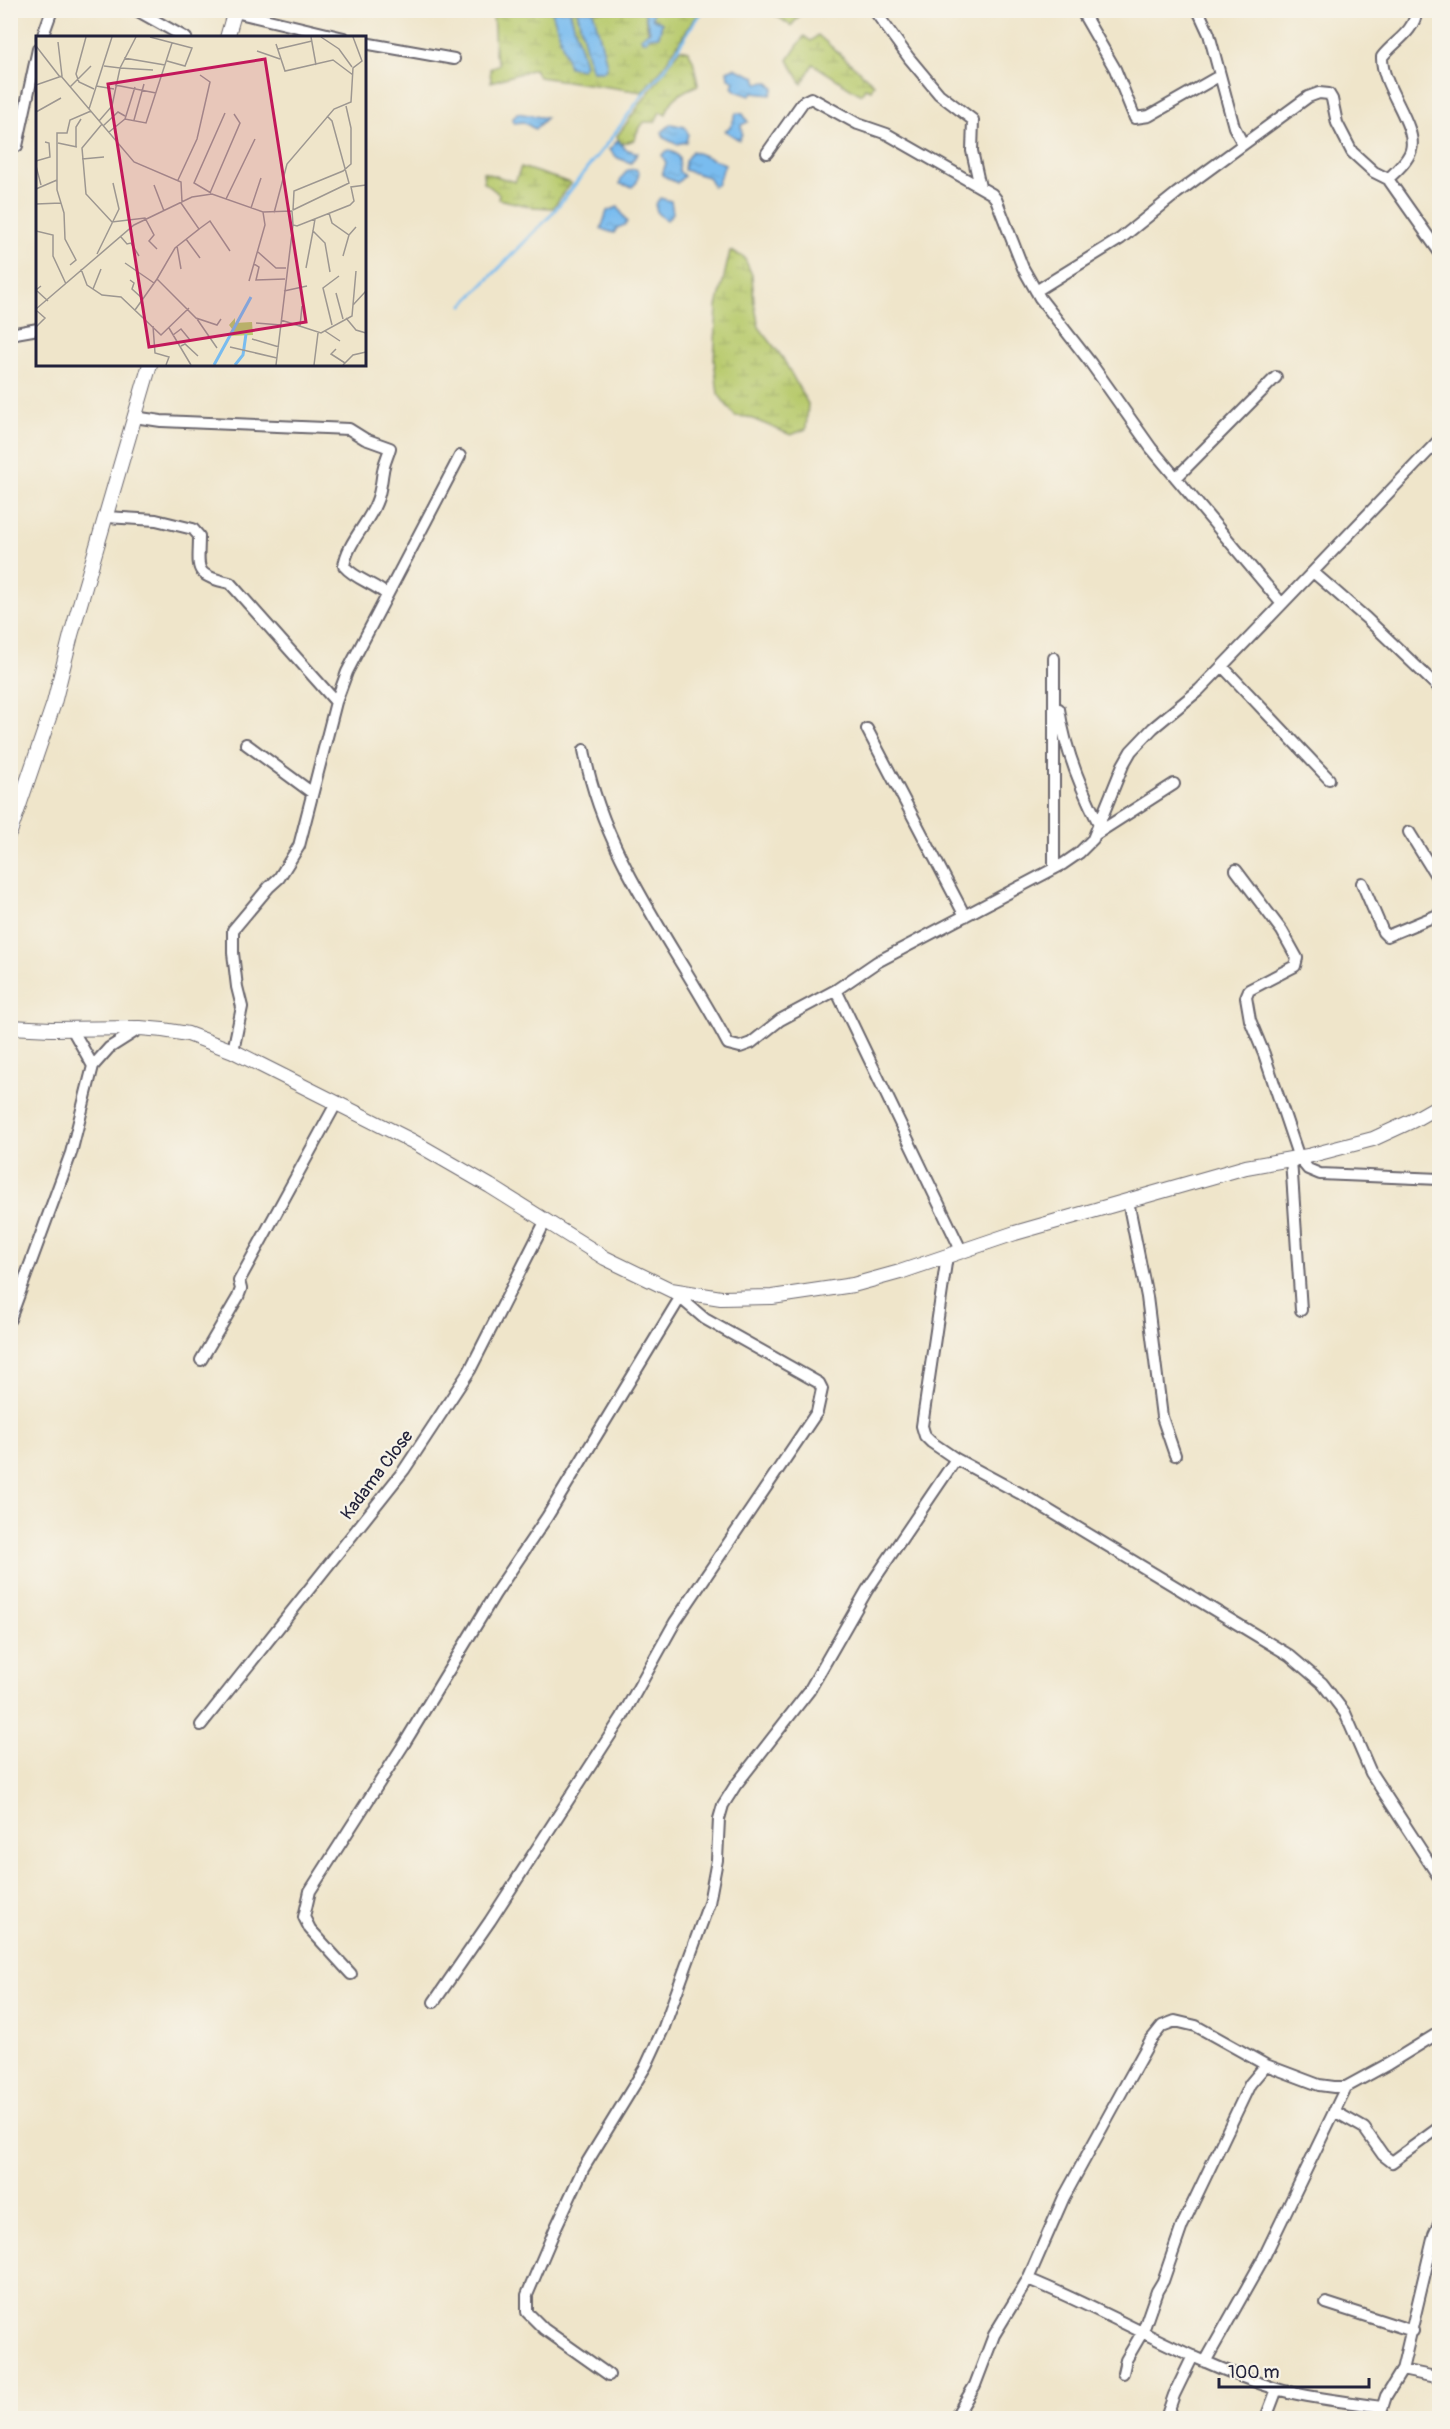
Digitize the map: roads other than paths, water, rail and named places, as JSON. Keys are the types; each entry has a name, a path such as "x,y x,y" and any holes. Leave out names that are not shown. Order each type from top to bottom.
{"street":[{"path":"43,36 52,10"},
{"path":"136,10 182,36"},
{"path":"874,10 909,58 939,93 973,120 972,151 980,187"},
{"path":"1081,10 1115,69 1135,118 1149,116 1219,76"},
{"path":"1198,10 1209,34 1234,127 1243,144"},
{"path":"1388,179 1407,158 1412,145 1406,122 1385,77 1382,57 1414,23 1417,10"},
{"path":"228,36 235,11 336,36"},
{"path":"366,43 454,59"},
{"path":"17,146 36,58"},
{"path":"1036,291 1120,239 1177,193 1308,97 1324,92 1332,99 1337,123 1352,152 1374,172 1388,179 1440,253"},
{"path":"767,153 803,102 811,98 858,124 887,134 980,187 996,199 1023,268 1036,291 1176,478 1282,604"},
{"path":"10,334 36,329"},
{"path":"10,832 54,703 71,635 149,366"},
{"path":"1176,478 1276,377"},
{"path":"135,417 161,421 349,429 365,439 390,448 382,471 383,480 377,501 371,515 348,551 344,566 351,575 379,587 387,595"},
{"path":"584,750 589,780 627,867 728,1044 740,1047 751,1043 780,1020 836,990 877,962 1079,853 1098,829 1123,765 1131,751 1222,666 1438,444"},
{"path":"233,1051 242,1007 233,953 233,930 279,878 299,846 311,792 336,702 347,672 460,456"},
{"path":"106,517 156,520 193,529 199,536 198,566 201,571 213,580 230,583 336,702"},
{"path":"1313,572 1366,618 1440,689"},
{"path":"1054,868 1054,658 1059,711 1065,741 1081,789 1098,829"},
{"path":"1222,666 1329,779"},
{"path":"867,729 965,916"},
{"path":"246,744 311,792"},
{"path":"1098,829 1174,784"},
{"path":"1409,832 1440,882"},
{"path":"1236,870 1282,931 1297,958 1294,966 1249,990 1246,997 1250,1020 1264,1054 1295,1159 1301,1310"},
{"path":"1362,883 1383,932 1388,936 1440,915"},
{"path":"836,990 961,1250"},
{"path":"10,1027 140,1028 188,1034 233,1051 337,1102 470,1175 605,1258 676,1294 705,1319 819,1383 822,1389 817,1412 675,1622 616,1727 490,1921 434,2002"},
{"path":"10,1319 71,1153 93,1066 109,1048 140,1028"},
{"path":"72,1029 93,1066"},
{"path":"201,1360 238,1297 242,1289 239,1281 337,1102"},
{"path":"676,1294 721,1298 772,1297 853,1286 961,1250 1246,1167 1295,1159 1373,1139 1440,1105"},
{"path":"1295,1159 1308,1169 1320,1174 1440,1179"},
{"path":"1128,1201 1147,1297 1161,1417 1175,1455"},
{"name":"Kadama Close","path":"201,1725 409,1462 470,1370 545,1222"},
{"path":"947,1256 922,1426 926,1436 956,1459 1025,1496 1289,1654 1322,1683 1345,1713 1371,1773 1440,1879"},
{"path":"351,1974 310,1929 304,1917 310,1891 399,1753 495,1594 547,1517 676,1294"},
{"path":"609,2375 544,2329 527,2312 527,2295 583,2169 646,2066 664,2026 709,1903 717,1860 719,1819 723,1805 735,1786 809,1691 867,1590 956,1459"},
{"path":"955,2418 975,2385 994,2335 1028,2279 1064,2197 1136,2067 1162,2026 1175,2021 1196,2026 1266,2065 1319,2085 1346,2086 1388,2064 1440,2032"},
{"path":"1123,2373 1126,2360 1143,2331 1157,2291 1172,2259 1182,2226 1251,2084 1266,2065"},
{"path":"1205,2362 1263,2259 1346,2086"},
{"path":"1334,2111 1364,2128 1383,2155 1392,2162 1440,2127"},
{"path":"1379,2418 1381,2407 1402,2370 1429,2256 1440,2222"},
{"path":"1028,2279 1205,2362 1276,2389 1381,2407"},
{"path":"1326,2303 1413,2331"},
{"path":"1166,2418 1174,2395 1193,2356"},
{"path":"1402,2370 1440,2378"},
{"path":"1266,2418 1276,2389"}],"water":[{"path":"552,11 570,11 585,65 582,69 569,67"},
{"path":"577,11 593,11 607,65 604,71 591,69"},
{"path":"644,11 653,11 652,18 662,23 659,36 649,37 646,41 641,37 650,31"},
{"path":"734,68 756,77 758,83 768,82 774,88 771,95 753,93 750,96 736,91 732,87 734,81 728,77 727,71"},
{"path":"517,113 546,118 535,129 523,122 514,123 512,120"},
{"path":"736,113 743,114 748,122 741,125 742,134 739,140 725,131 731,126"},
{"path":"671,124 685,127 688,134 686,142 676,144 664,138 662,132"},
{"path":"618,140 625,149 638,153 631,163 618,158 609,150"},
{"path":"669,150 678,156 679,171 684,176 677,183 662,175 666,163 662,155"},
{"path":"692,151 725,164 717,185 713,186 708,177 684,170 685,161"},
{"path":"636,169 639,173 637,182 632,187 620,184 621,178 628,170"},
{"path":"660,198 671,201 673,213 667,220 658,214 655,205"},
{"path":"618,207 627,222 625,225 617,228 614,233 601,229 607,211"}],"waterway":[{"path":"463,305 550,216 646,90 664,70 697,18 705,10"}]}
